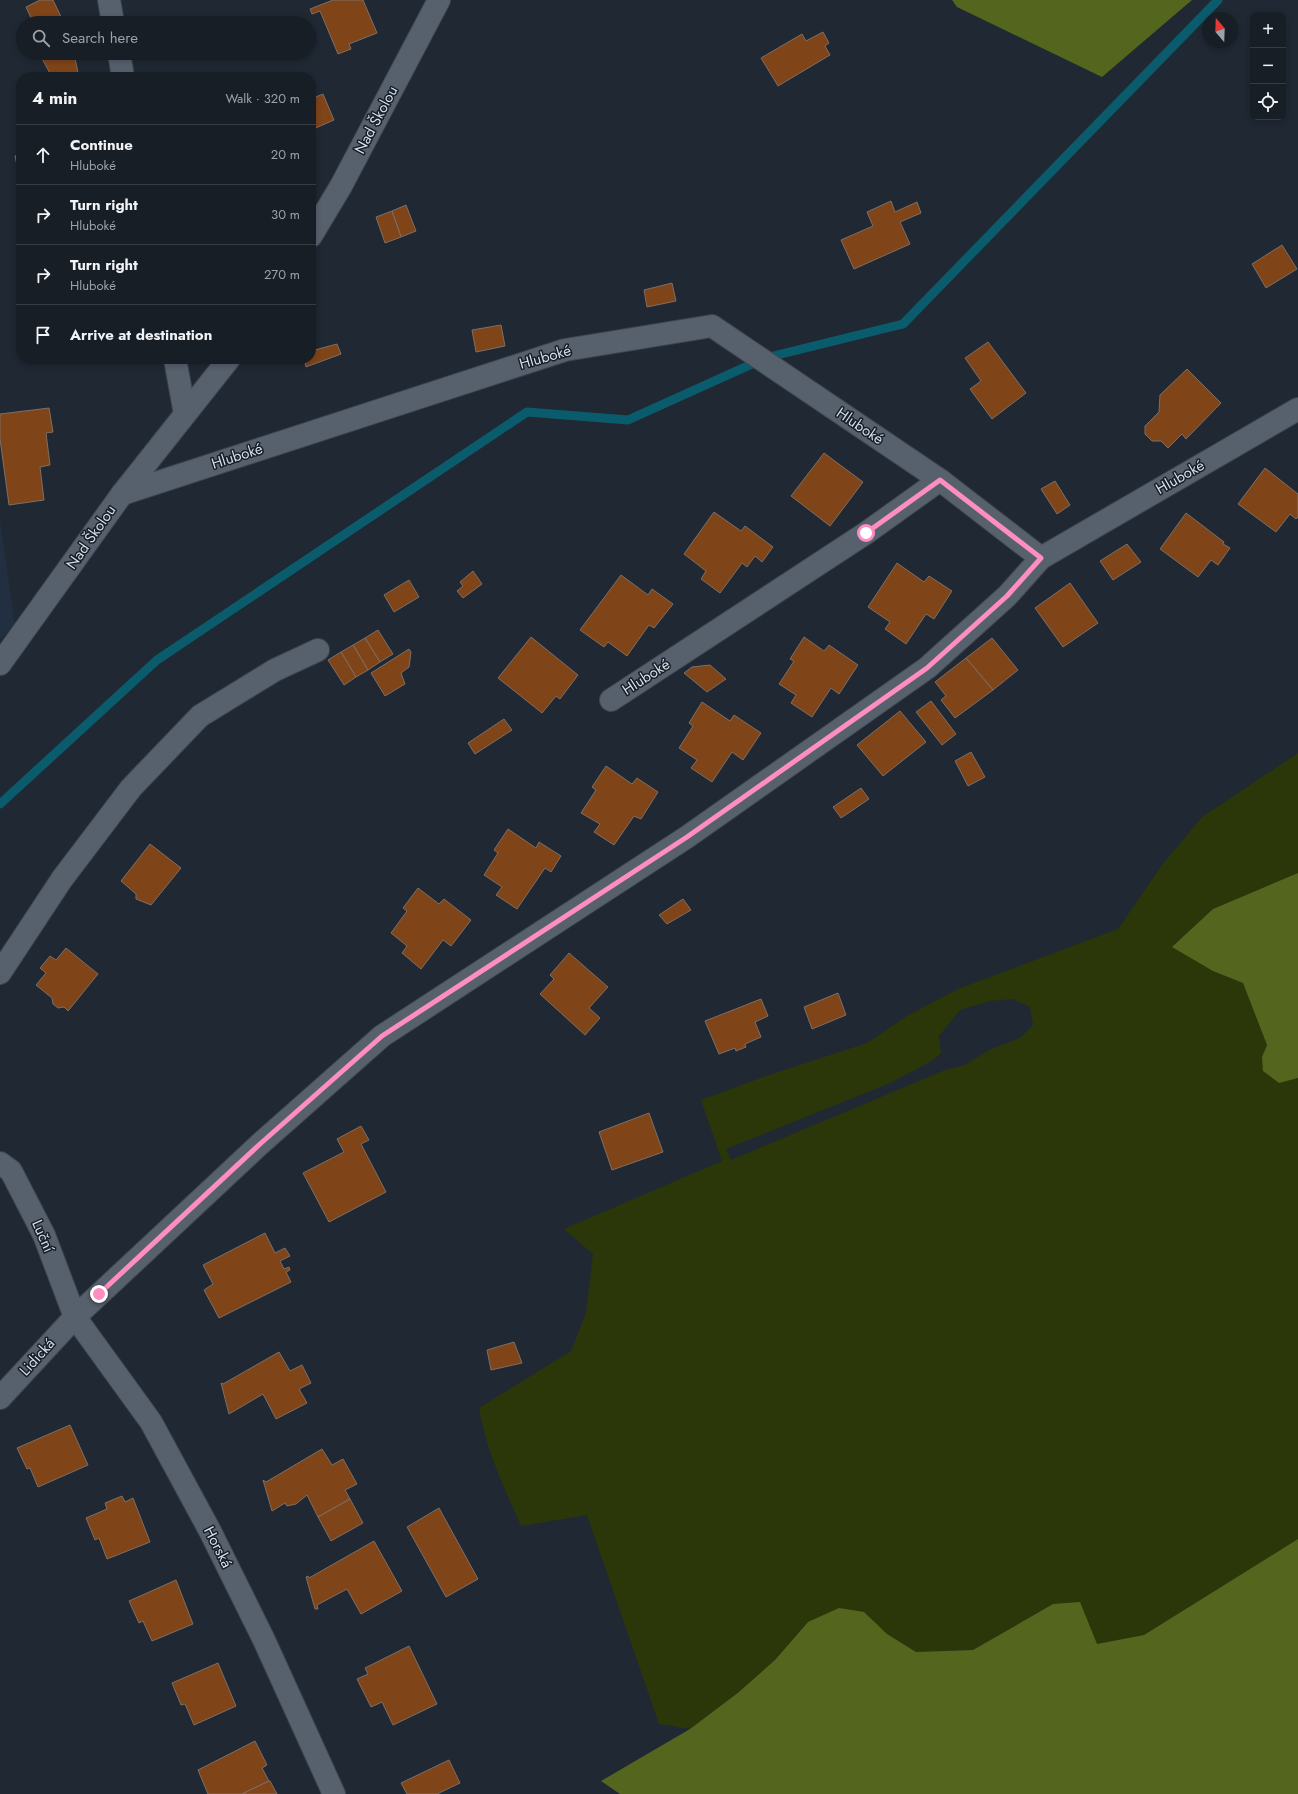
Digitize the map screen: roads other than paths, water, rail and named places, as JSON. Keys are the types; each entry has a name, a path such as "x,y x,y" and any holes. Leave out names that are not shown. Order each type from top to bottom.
{"street":[{"path":"109,0 112,16"},
{"name":"Nad Školou","path":"316,228 341,186 438,1"},
{"path":"120,60 122,72"},
{"name":"Hluboké","path":"122,494 566,350 712,326 778,373 850,418 940,480 1041,558"},
{"path":"176,364 186,414"},
{"name":"Nad Školou","path":"0,664 122,494 225,364"},
{"name":"Hluboké","path":"75,1317 260,1144 382,1036 687,837 927,668 1007,596 1041,558 1298,409"},
{"name":"Hluboké","path":"611,700 866,533 940,480"},
{"path":"0,973 62,879 131,788 200,716 275,670 318,650"},
{"name":"Luční","path":"0,1162 11,1171 44,1235 75,1317"},
{"name":"Lidická","path":"0,1398 75,1317"},
{"name":"Horská","path":"75,1317 155,1429 210,1531 264,1640 334,1794"}],"waterway":[{"path":"0,804 157,660 527,412 628,420 765,358 903,324 1218,0"}]}
